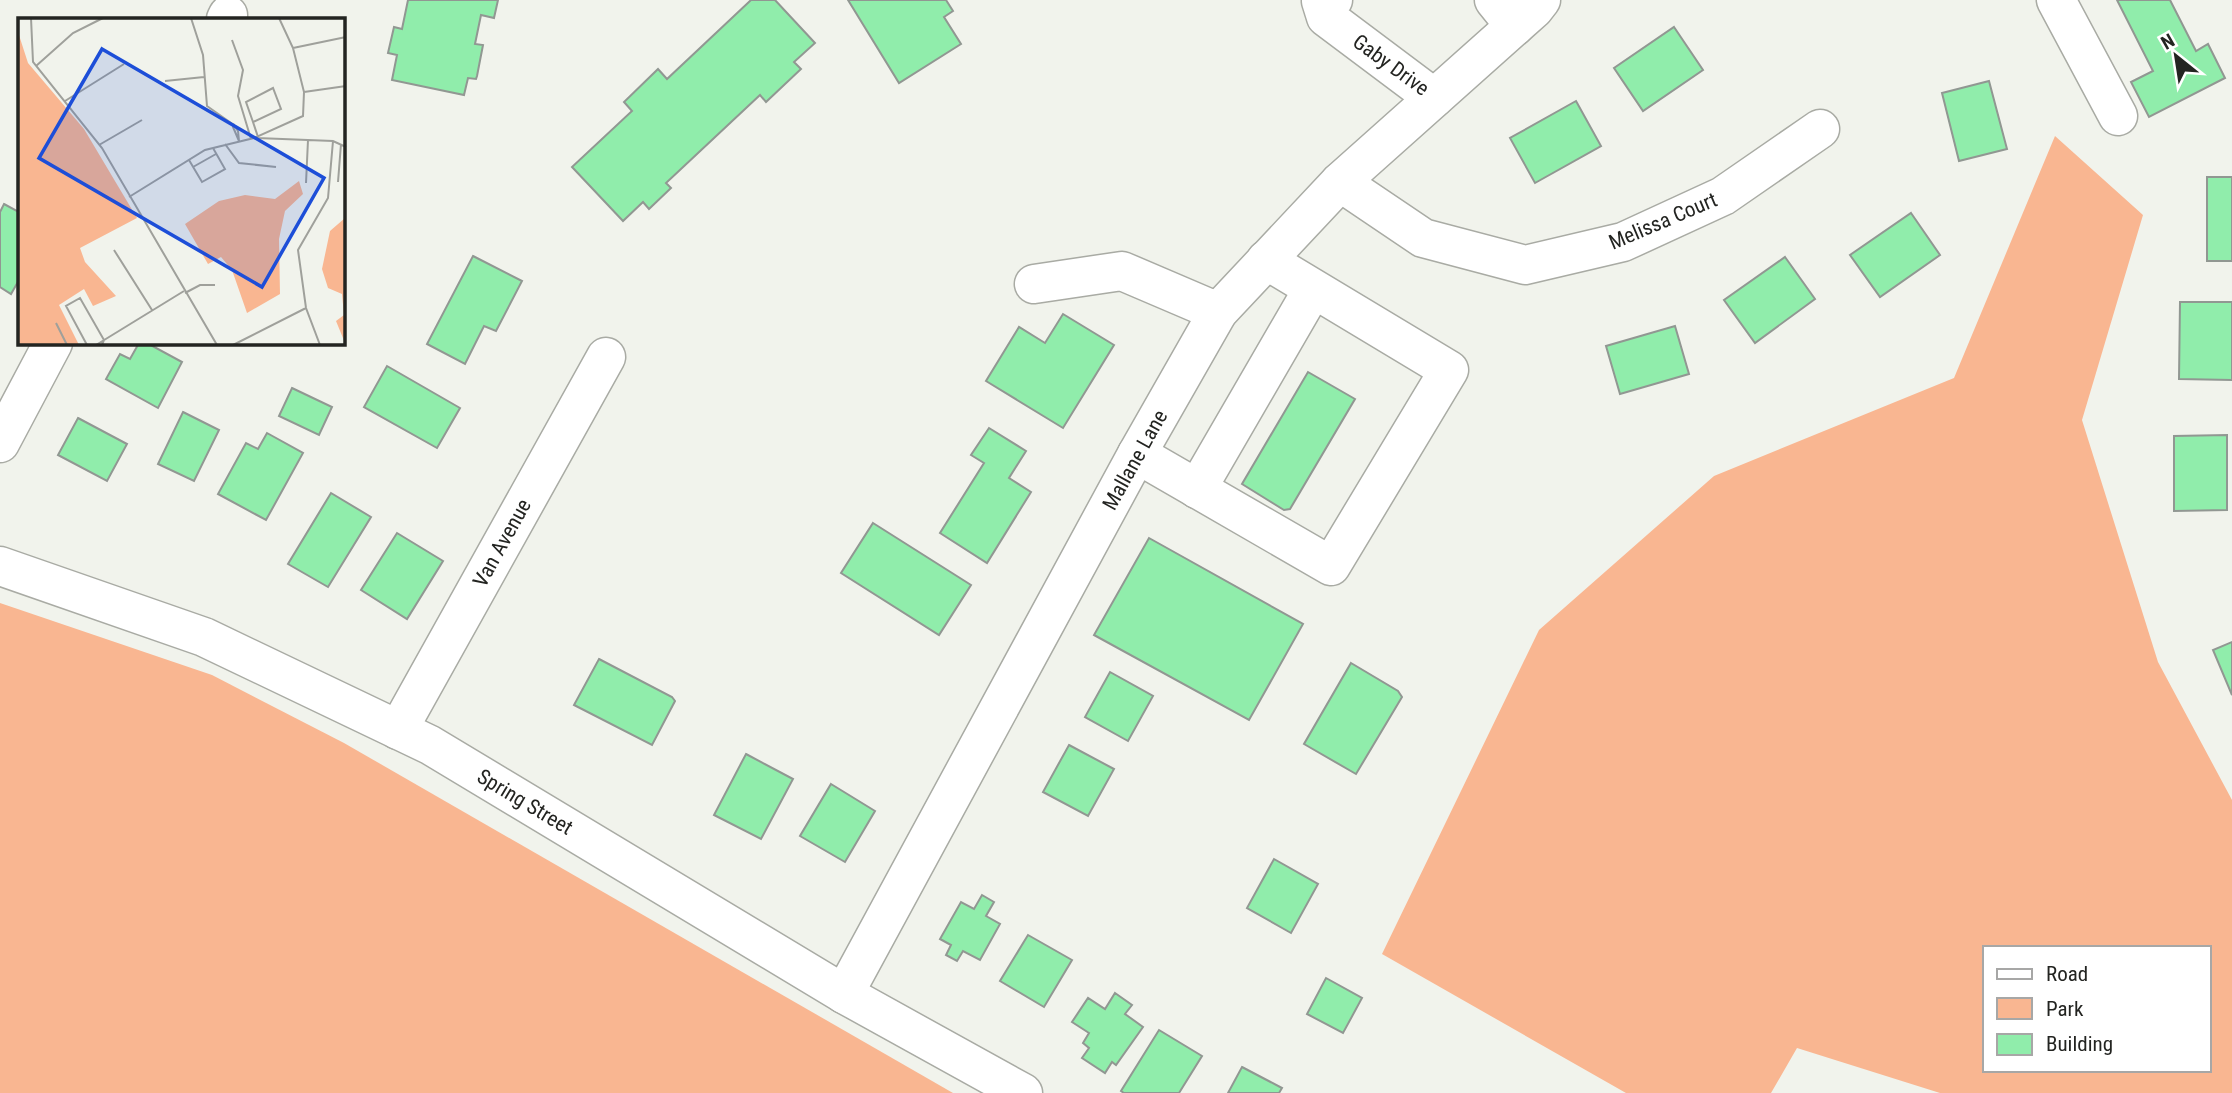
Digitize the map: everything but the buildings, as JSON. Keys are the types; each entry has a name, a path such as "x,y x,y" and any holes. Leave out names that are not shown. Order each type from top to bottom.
{"street":[{"name":"Gaby Drive","path":"1330,0 1381,27 1434,98"},
{"path":"2056,0 2118,116"},
{"name":"Mallane Lane","path":"844,994 1137,454 1218,312 1340,182 1434,98 1527,7"},
{"name":"Melissa Court","path":"1340,182 1423,238 1525,265 1623,242 1723,196 1820,129"},
{"path":"1137,454 1331,566 1449,370 1266,260"},
{"path":"1034,284 1122,271 1218,312"},
{"path":"1196,489 1313,289"},
{"path":"0,443 52,345"},
{"name":"Van Avenue","path":"398,730 606,357"},
{"name":"Spring Street","path":"0,566 204,637 430,745 844,994 1023,1093"}],"green space":[{"path":"2055,136 2143,215 2082,420 2158,662 2232,800 2232,1093 1940,1093 1797,1048 1771,1093 1626,1093 1382,954 1539,630 1714,476 1954,378"},
{"path":"0,603 212,675 344,743 953,1093 0,1093"}]}
